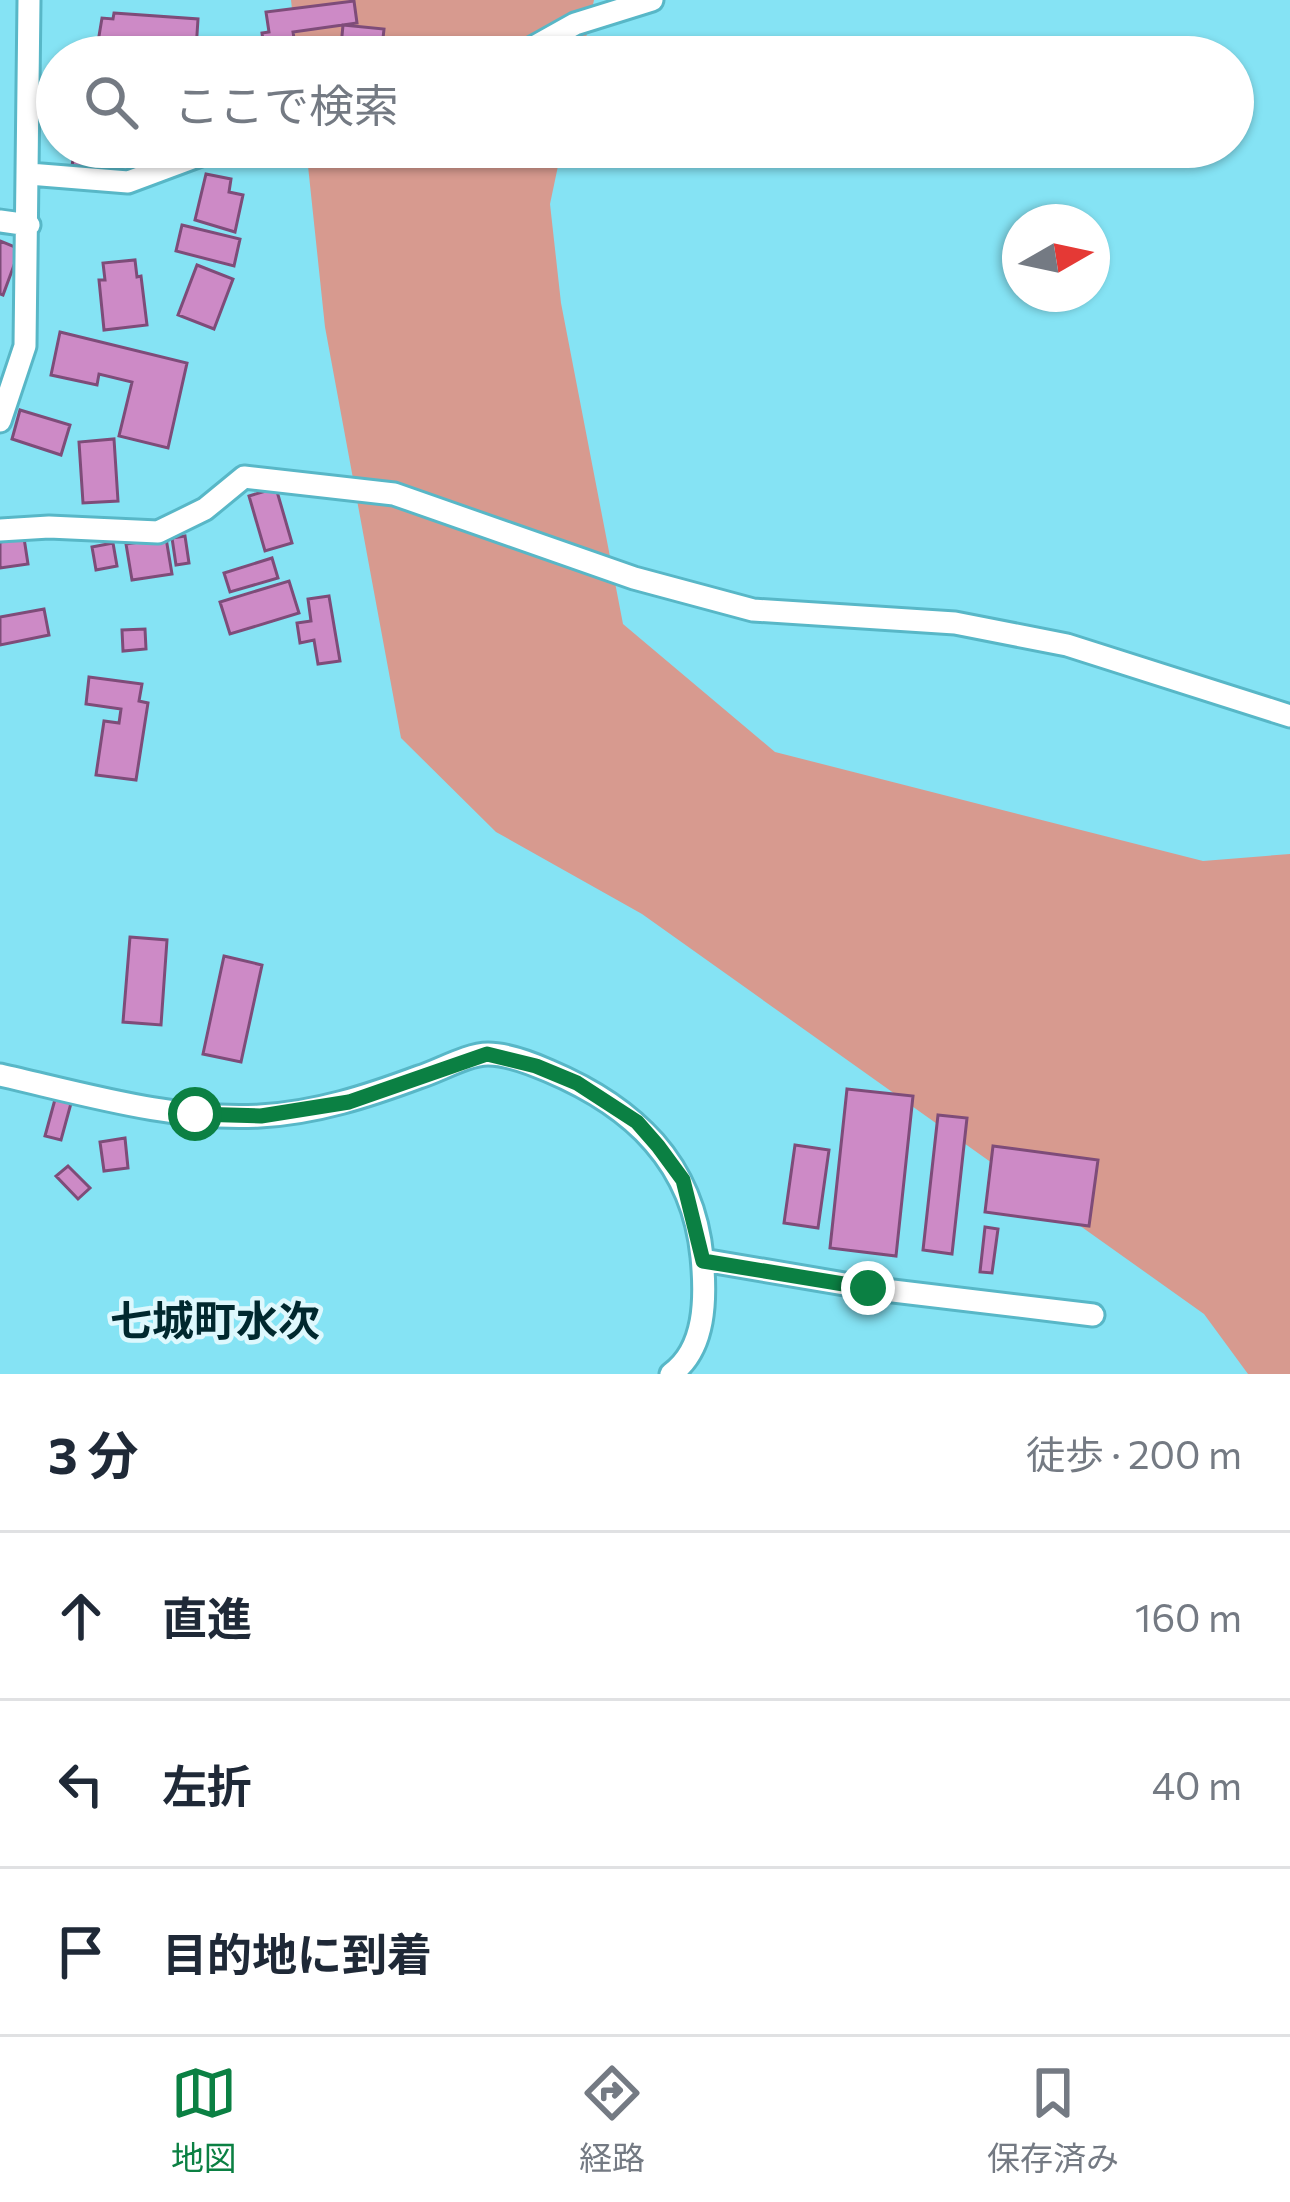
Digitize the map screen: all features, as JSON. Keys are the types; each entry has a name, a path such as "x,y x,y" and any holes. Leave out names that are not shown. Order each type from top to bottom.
{"street":[{"path":"0,422 26,346 29,0"},
{"path":"552,36 575,23 652,0"},
{"path":"29,174 128,182 166,168"},
{"path":"0,221 29,225"},
{"path":"0,530 49,527 158,532 206,509 244,477 394,494 634,578 753,610 955,622 1067,645 1290,716"},
{"path":"0,1075 195,1114 261,1116 349,1102 487,1054 536,1066 577,1083 637,1122 683,1180 703,1261 703,1321 687,1362 671,1374"},
{"path":"703,1261 868,1288 1093,1315"}],"shaded area":[{"path":"291,0 594,0 586,36 295,36"},
{"path":"308,168 558,168 550,204 561,303 623,624 775,752 1203,861 1290,854 1290,1374 1248,1374 1204,1314 642,914 496,832 401,738 325,327"}],"building":[{"path":"354,1 357,23 293,32 294,36 262,36 269,32 266,12"},
{"path":"114,13 198,19 197,36 99,36 102,18 113,19"},
{"path":"343,25 384,29 383,36 342,36"},
{"path":"206,174 231,179 229,192 243,195 235,232 195,220"},
{"path":"182,225 240,239 234,266 176,251"},
{"path":"0,241 20,249 3,295 0,294"},
{"path":"135,260 147,325 104,330 99,280 105,280 103,263"},
{"path":"197,265 233,279 214,329 178,315"},
{"path":"60,332 187,363 168,448 119,436 132,382 99,374 97,385 51,375"},
{"path":"20,410 70,425 61,455 12,439"},
{"path":"114,439 118,501 83,503 79,442"},
{"path":"276,488 292,543 265,551 249,496"},
{"path":"185,536 189,563 176,565 172,538"},
{"path":"24,538 28,564 0,568 0,542"},
{"path":"166,538 172,574 132,580 126,544"},
{"path":"113,543 117,566 96,570 92,547"},
{"path":"272,558 278,578 230,592 224,573"},
{"path":"289,581 299,613 230,634 220,602"},
{"path":"329,596 340,661 318,664 314,640 300,643 297,623 311,621 308,599"},
{"path":"44,609 49,635 0,645 0,617"},
{"path":"145,629 146,649 123,651 122,630"},
{"path":"89,677 142,684 139,701 148,703 136,780 96,775 104,721 119,723 121,709 86,704"},
{"path":"130,937 167,940 161,1025 123,1022"},
{"path":"224,956 262,965 241,1062 203,1054"},
{"path":"847,1089 913,1096 896,1256 830,1248"},
{"path":"57,1092 73,1096 61,1140 45,1136"},
{"path":"938,1115 967,1118 952,1254 923,1250"},
{"path":"125,1138 128,1168 104,1171 100,1142"},
{"path":"795,1145 829,1150 818,1228 784,1223"},
{"path":"993,1146 1098,1160 1089,1226 985,1212"},
{"path":"68,1166 90,1188 78,1199 56,1176"},
{"path":"985,1227 998,1229 992,1273 980,1272"}],"district":[{"name":"七城町水次","path":"215,1319"}],"route":[{"path":"195,1114 261,1116 349,1102 487,1054 536,1066 577,1083 637,1122 658,1146 683,1180 703,1261 868,1288"}]}
